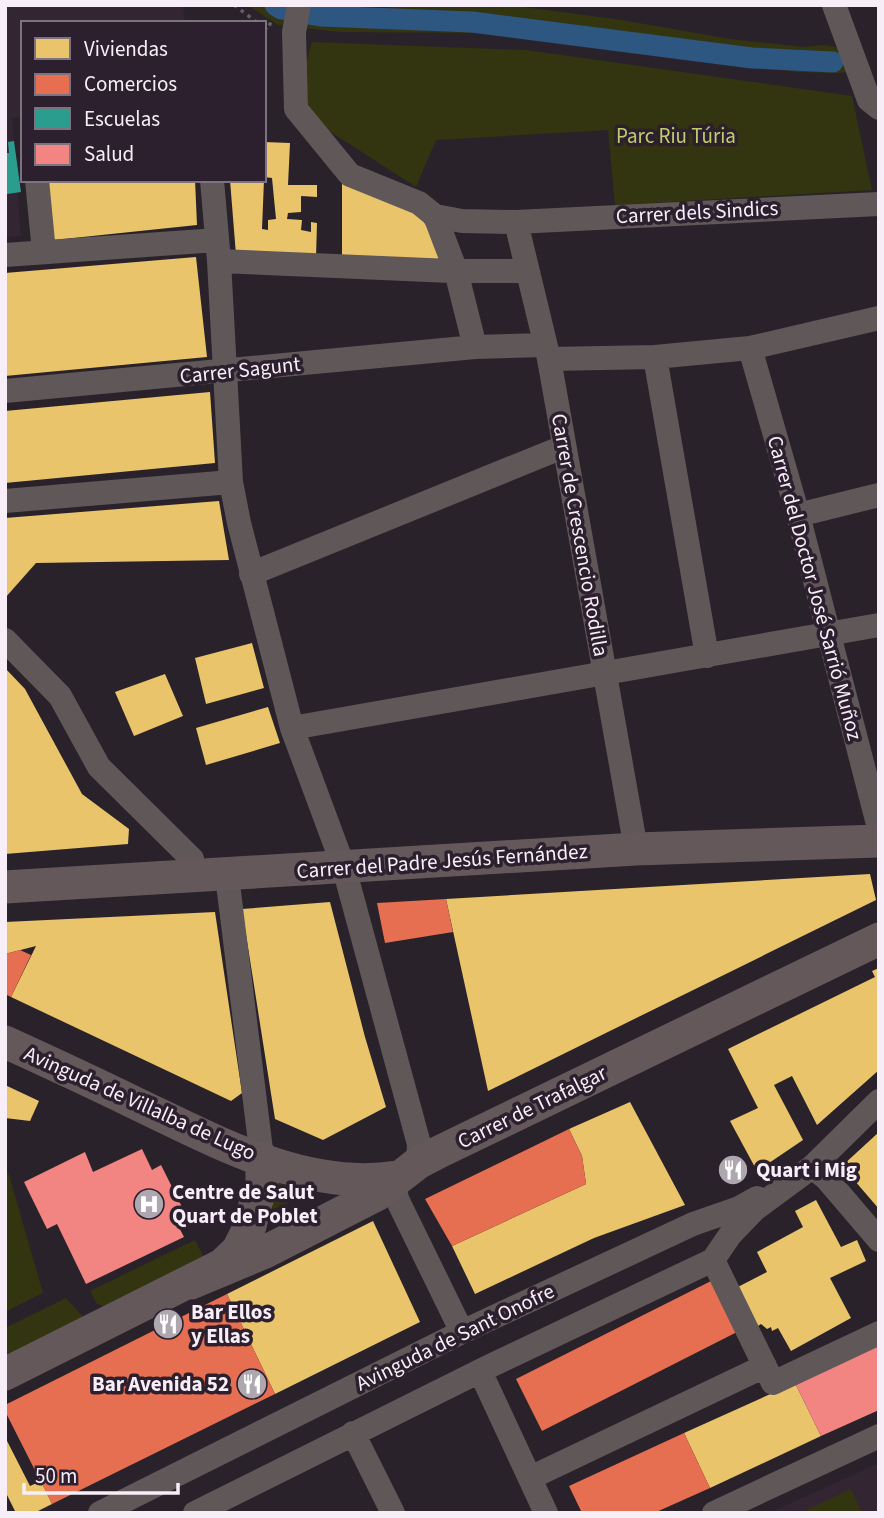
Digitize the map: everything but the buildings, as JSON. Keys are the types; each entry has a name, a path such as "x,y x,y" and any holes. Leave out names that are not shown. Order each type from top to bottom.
{"street":[{"path":"299,5 283,27 296,109 350,175 419,203 435,216 456,271 475,346"},
{"path":"834,5 869,100 879,108"},
{"path":"37,182 44,252"},
{"path":"212,182 231,482 251,574 292,728 344,868 416,1132 420,1154 395,1188 397,1199 462,1332"},
{"name":"Carrer dels Sindics","path":"435,216 462,221 516,222 879,204"},
{"name":"Carrer de Crescencio Rodilla","path":"516,222 547,352 636,849"},
{"path":"5,255 44,252 218,251 456,271 527,271"},
{"name":"Carrer Sagunt","path":"5,391 475,346 655,357 750,348 879,318"},
{"name":"Carrer del Doctor José Sarrió Muñoz","path":"750,348 799,515 879,828"},
{"path":"655,357 707,656"},
{"path":"251,574 563,447"},
{"path":"5,501 231,482"},
{"path":"799,515 879,495"},
{"path":"292,728 879,625"},
{"path":"5,640 60,696 99,767 192,859"},
{"name":"Carrer del Padre Jesús Fernández","path":"5,887 636,849 879,841"},
{"path":"234,873 228,884 262,1158"},
{"name":"Carrer de Trafalgar","path":"5,1374 191,1283 265,1252 378,1194 409,1170 879,939"},
{"name":"Avinguda de Villalba de Lugo","path":"5,1042 217,1142 313,1175 375,1181 409,1170"},
{"name":"Avinguda de Sant Onofre","path":"195,1513 353,1433 713,1260 730,1235 755,1209 812,1167 879,1101"},
{"path":"217,1142 230,1152 244,1171 250,1182 255,1205"},
{"name":"Carrer de Trafalgar","path":"191,1283 222,1265 238,1250 250,1226 262,1187 262,1158"},
{"path":"812,1167 826,1178 879,1240"},
{"name":"Avinguda de Sant Onofre","path":"100,1513 462,1332 693,1224 739,1208 812,1167"},
{"path":"713,1260 774,1383 879,1333"},
{"path":"530,1478 765,1366"},
{"path":"480,1371 546,1513"},
{"path":"353,1433 393,1513"},
{"path":"714,1513 879,1436"}],"path":[{"path":"234,5 254,21"},
{"path":"266,29 283,27"}],"shaded area":[{"path":"5,5 183,5 185,21 21,21 21,117 12,118 21,236 5,237"},
{"path":"879,1463 879,1513 769,1513"}],"green space":[{"path":"247,5 363,9 421,5 524,7 622,20 730,39 804,47 836,47 845,57 847,72 797,72 592,44 476,33 339,32 278,25"},
{"name":"Parc Riu Túria","path":"312,42 526,50 852,96 872,190 615,205 608,130 436,140 416,187 320,125 298,92"},
{"path":"5,1169 43,1293 5,1312"},
{"path":"271,1174 321,1189 258,1216"},
{"path":"195,1240 204,1258 105,1306 97,1304 90,1291"},
{"path":"66,1298 84,1318 5,1357 5,1328"},
{"path":"851,1489 862,1513 800,1513"}],"waterway":[{"path":"275,5 281,9 320,16 472,22 752,58 833,62"}],"place":[{"name":"Quart i Mig","path":"733,1170"},
{"name":"Centre de Salut Quart de Poblet","path":"149,1204"},
{"name":"Bar Ellos y Ellas","path":"168,1324"},
{"name":"Bar Avenida 52","path":"252,1384"}]}
